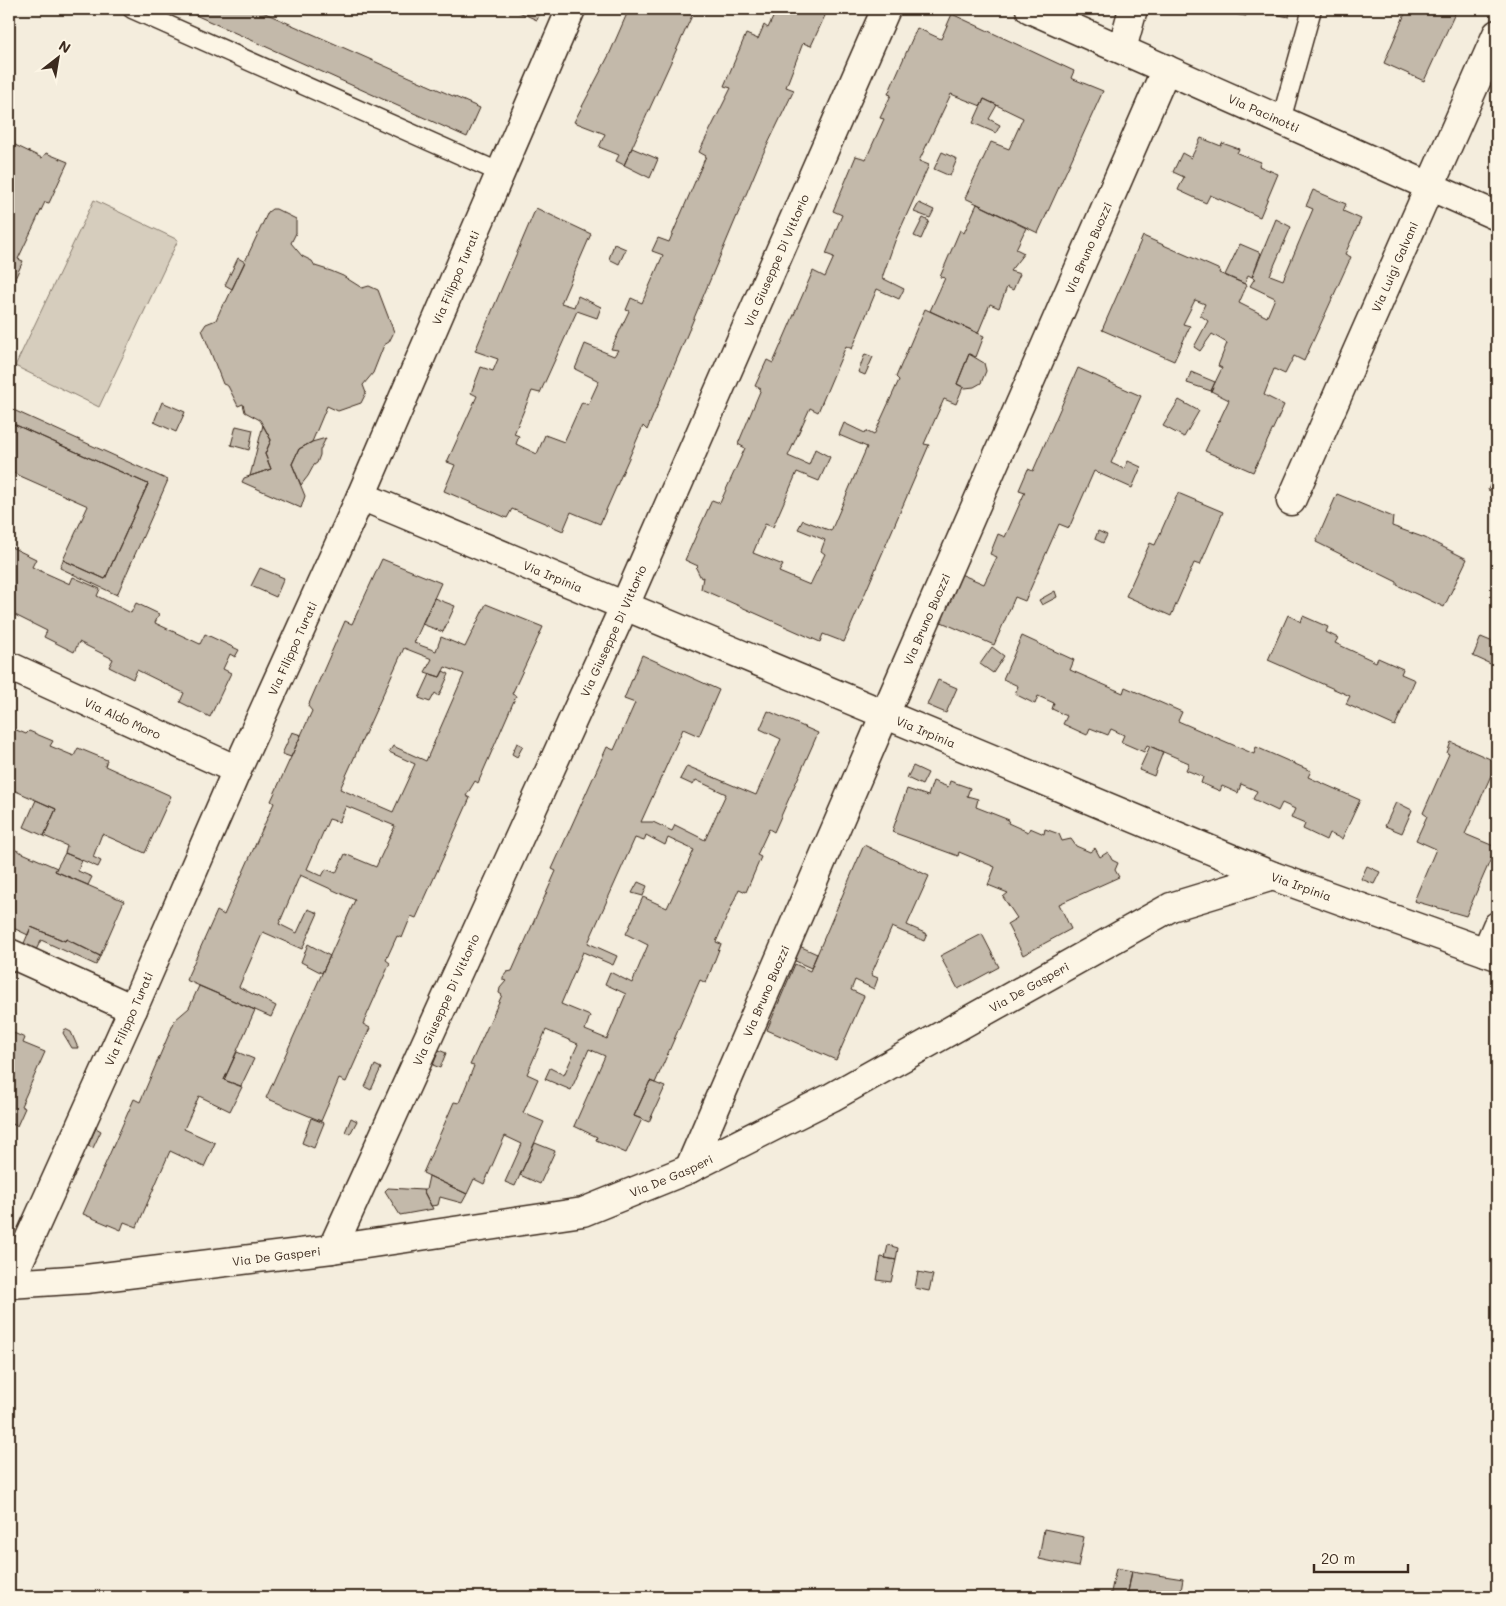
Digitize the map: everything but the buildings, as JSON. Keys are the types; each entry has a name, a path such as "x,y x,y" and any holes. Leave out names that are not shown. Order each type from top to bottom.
{"street":[{"name":"Via Filippo Turati","path":"9,1284 361,496 572,9"},
{"name":"Via Giuseppe Di Vittorio","path":"332,1249 625,605 886,9"},
{"name":"Via Pacinotti","path":"1030,9 1497,216"},
{"path":"1122,49 1133,9"},
{"name":"Via Luigi Galvani","path":"1291,500 1497,34"},
{"name":"Via Bruno Buozzi","path":"689,1169 1166,69"},
{"name":"Via Irpinia","path":"361,496 1273,876 1491,954"},
{"name":"Via Aldo Moro","path":"9,666 237,770"},
{"name":"Via De Gasperi","path":"9,1284 86,1279 332,1249 584,1212 689,1169 832,1097 1171,907 1273,876"},
{"path":"1491,954 1497,926"},
{"path":"9,954 133,1009"}],"lane":[{"path":"132,9 500,173"},
{"path":"1281,120 1312,9"}],"shaded area":[{"path":"94,200 178,240 99,407 15,366"}]}
